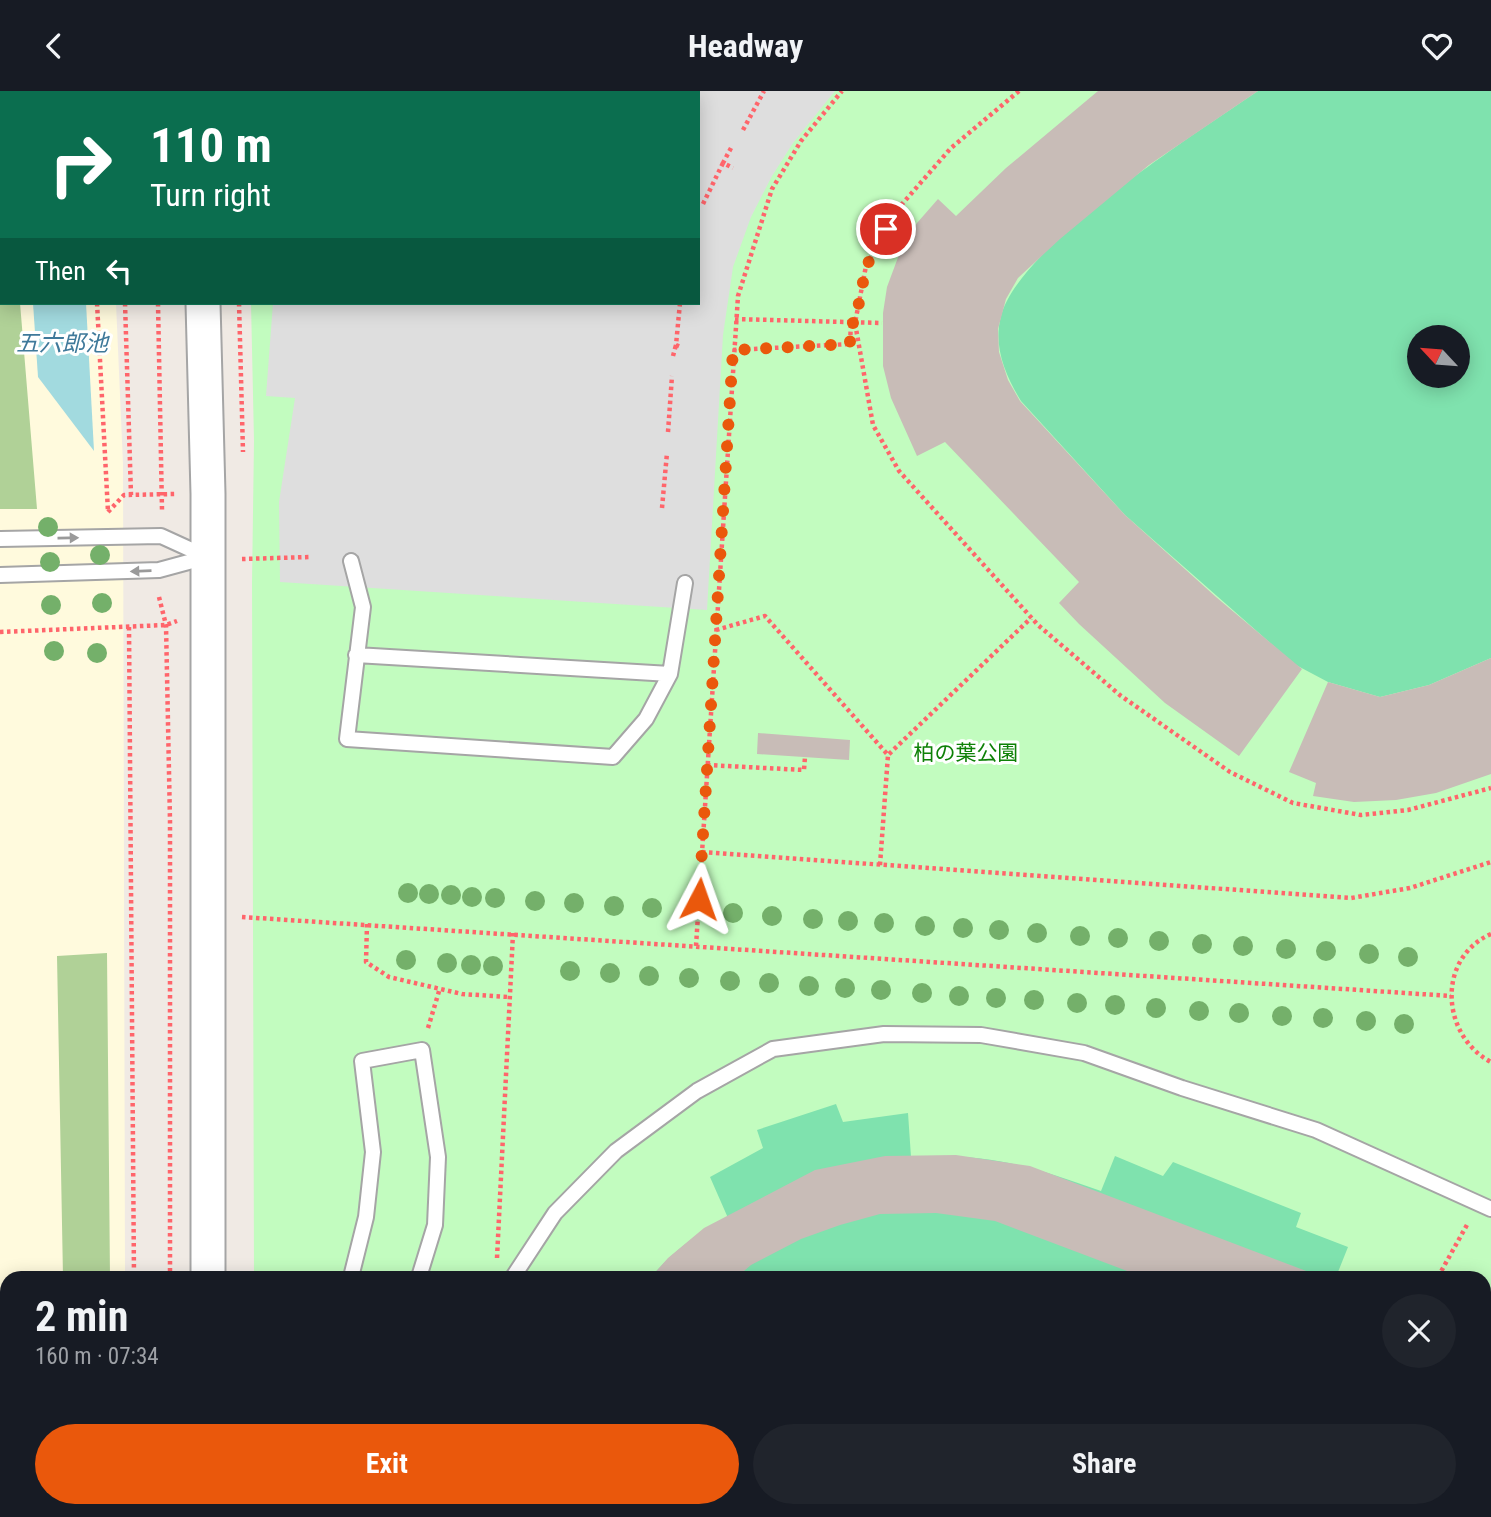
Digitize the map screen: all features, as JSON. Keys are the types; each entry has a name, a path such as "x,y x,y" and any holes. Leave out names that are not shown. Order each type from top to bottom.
{"street":[{"path":"203,305 207,557 208,1271"}],"lane":[{"path":"0,539 162,536 207,557"},
{"path":"0,575 159,570 207,557"},
{"path":"351,561 363,607 347,739 613,757 646,719 670,674 685,583"},
{"path":"356,655 670,674"},
{"path":"517,1271 555,1213 616,1151 696,1091 773,1049 884,1034 981,1035 1084,1053 1182,1088 1316,1129 1485,1206"},
{"path":"352,1271 366,1217 373,1152 362,1061 422,1051 438,1157 435,1225 421,1271"}],"path":[{"path":"743,130 764,91"},
{"path":"696,946 735,319 743,271 772,189 801,141 842,91"},
{"path":"733,350 850,344 866,267 896,211 951,148 1019,91"},
{"path":"703,204 731,148"},
{"path":"723,163 733,168"},
{"path":"97,305 108,512"},
{"path":"125,305 131,495"},
{"path":"158,305 162,510"},
{"path":"673,356 678,346 680,305"},
{"path":"735,319 883,323"},
{"path":"853,323 873,425 899,471 1031,618 1121,696 1230,772 1293,803 1362,815 1408,810 1491,788"},
{"path":"668,432 672,376"},
{"path":"662,508 667,453"},
{"path":"94,513 108,512 124,495 184,494"},
{"path":"242,559 310,557"},
{"path":"159,597 166,625 170,821 170,1271"},
{"path":"716,630 765,616 888,755"},
{"path":"880,865 888,755 1031,618"},
{"path":"0,632 166,625 181,619"},
{"path":"129,627 134,1271"},
{"path":"707,765 804,770 805,757"},
{"path":"702,852 1351,898 1410,888 1491,862"},
{"path":"242,917 1451,996"},
{"path":"367,924 366,961 389,977 462,994 509,997"},
{"path":"497,1264 513,933"},
{"path":"1491,933 1471,948 1460,962 1451,996 1459,1031 1469,1046 1491,1062"},
{"path":"422,1051 440,988"},
{"path":"1442,1271 1485,1206"}],"shaded area":[{"path":"700,91 835,91 793,143 772,176 751,217 733,267 723,335 707,610 280,582 279,502 295,398 266,396 273,305 700,305"},
{"path":"0,305 116,305 123,464 125,1271 0,1271"}],"green space":[{"name":"柏の葉公園","path":"700,91 1491,91 1491,1271 254,1271 254,441 251,305 700,305"},
{"path":"1258,91 1491,91 1491,658 1429,685 1380,697 1328,682 1294,664 1125,515 1021,401 1002,360 999,338 1001,316 1015,288 1040,257 1074,225 1154,162"},
{"path":"0,305 20,305 37,509 0,509"},
{"path":"107,953 110,1271 63,1271 57,956"},
{"path":"836,1104 843,1122 908,1113 911,1157 986,1159 1051,1174 1101,1191 1115,1156 1163,1176 1173,1162 1301,1213 1296,1227 1348,1247 1338,1271 657,1271 686,1243 728,1218 710,1177 763,1148 757,1130"}],"water":[{"name":"五六郎池","path":"33,305 86,305 94,451 38,377"}],"building":[{"path":"1098,91 1258,91 1149,165 1060,239 1018,278 1006,299 998,329 999,352 1008,380 1020,401 1125,515 1216,597 1302,669 1239,756 1165,703 1059,603 1079,582 945,442 917,456 891,398 883,366 883,313 887,287 903,244 917,223 938,199 956,216 1006,168"},
{"path":"1491,658 1491,774 1436,793 1396,800 1354,802 1313,796 1316,783 1289,772 1328,682 1380,697 1429,685"},
{"path":"758,733 850,740 849,760 757,754"},
{"path":"956,1155 1030,1166 1306,1271 1127,1271 995,1221 936,1213 880,1214 840,1225 801,1239 744,1271 656,1271 704,1228 815,1170 885,1156"}],"route":[{"path":"699,899 733,350 850,344 850,323 855,323 866,267 886,229"}]}
